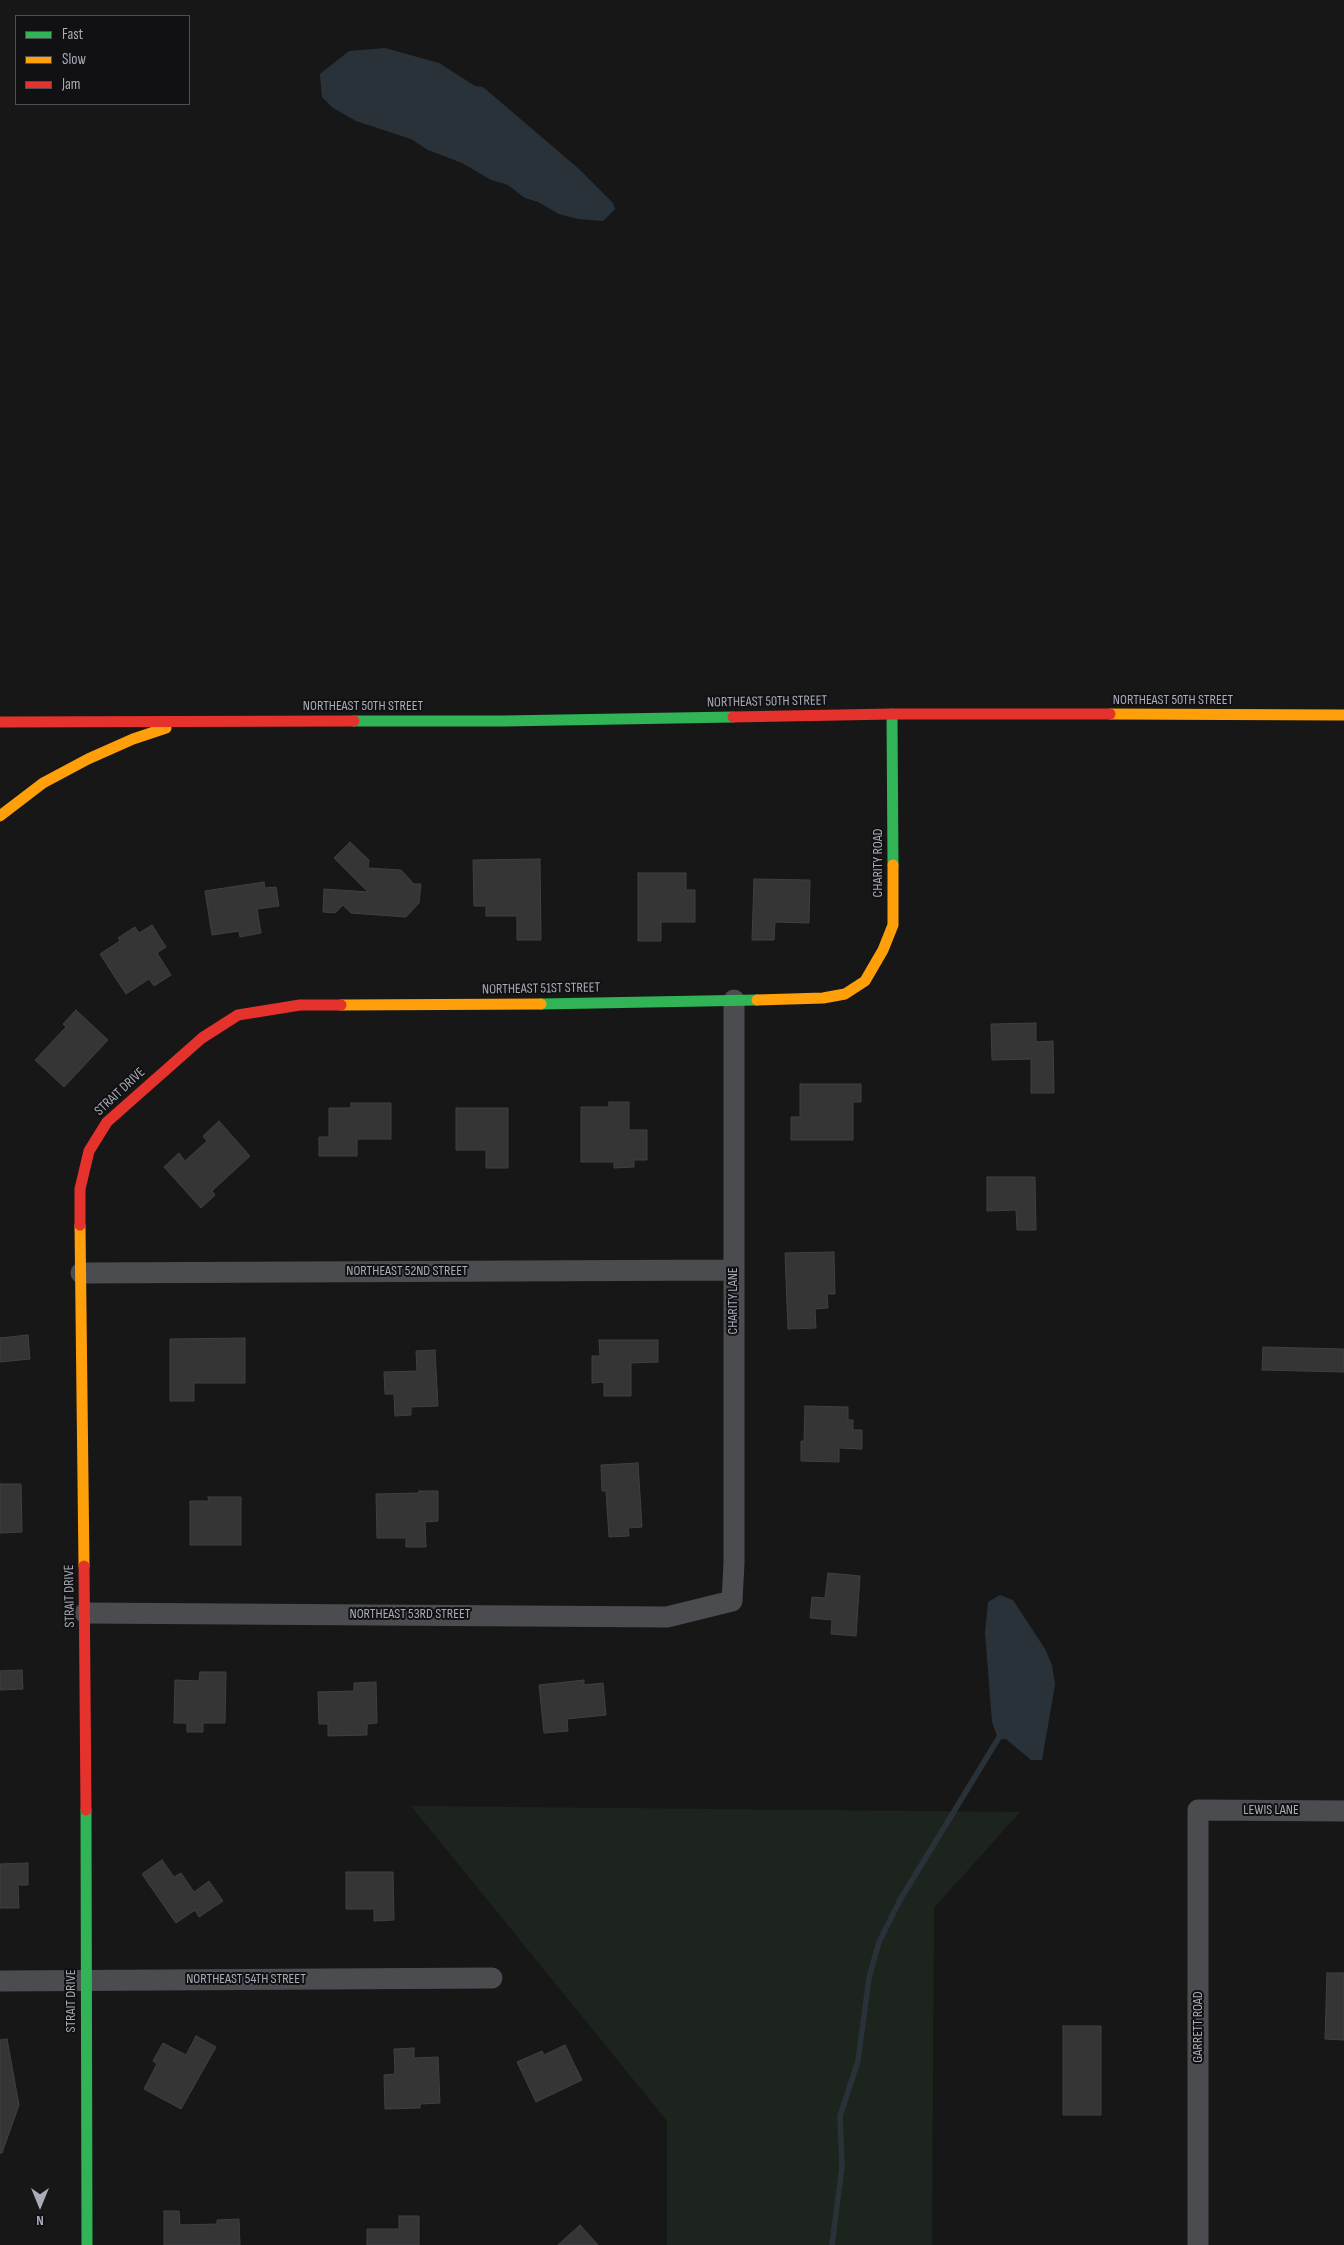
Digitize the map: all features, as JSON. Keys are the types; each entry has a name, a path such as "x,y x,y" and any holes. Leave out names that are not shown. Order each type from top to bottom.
{"street":[{"name":"NORTHEAST 50TH STREET","path":"0,722 191,720 504,721 892,714 1344,715"},
{"name":"CHARITY ROAD","path":"845,994 865,981 883,950 893,925 892,714"},
{"name":"NORTHEAST 50TH STREET","path":"0,816 43,784 88,759 133,739 191,720"},
{"name":"NORTHEAST 51ST STREET","path":"238,1015 300,1005 569,1004 823,998 845,994"},
{"name":"CHARITY LANE","path":"732,1601 734,1563 734,1000"},
{"name":"STRAIT DRIVE","path":"87,2245 85,1613 80,1189 88,1150 98,1134 123,1106 195,1044 220,1025 238,1015"},
{"name":"NORTHEAST 52ND STREET","path":"81,1273 733,1270"},
{"name":"NORTHEAST 53RD STREET","path":"85,1613 667,1617 732,1601"},
{"name":"LEWIS LANE","path":"1198,1810 1344,1811"},
{"name":"GARRETT ROAD","path":"1198,1810 1198,2245"},
{"name":"NORTHEAST 54TH STREET","path":"0,1981 492,1978"}],"shaded area":[{"path":"385,48 439,63 475,86 483,87 579,169 613,203 615,209 603,221 578,219 559,214 538,202 525,198 508,185 491,180 462,163 428,150 411,139 356,121 333,108 322,97 320,74 349,51"},
{"path":"1000,1595 1013,1600 1045,1649 1052,1665 1055,1685 1042,1760 1031,1760 1006,1739 998,1739 992,1722 985,1633 988,1602"},
{"path":"411,1806 1020,1812 934,1908 932,2245 667,2245 667,2121"}],"building":[{"path":"350,842 369,860 368,868 401,870 414,884 421,884 419,903 406,917 351,913 343,905 335,913 323,912 324,889 368,892 334,858"},
{"path":"540,859 541,940 517,940 517,916 486,916 486,906 474,906 473,860"},
{"path":"638,873 686,873 686,890 695,890 695,922 661,922 661,941 638,941"},
{"path":"754,879 810,880 809,923 775,922 774,940 752,940"},
{"path":"264,882 265,888 276,887 279,906 257,909 261,933 240,937 239,931 212,935 205,891"},
{"path":"152,925 166,947 157,953 171,975 154,986 149,979 126,994 100,954 120,941 118,938 135,927 139,933"},
{"path":"76,1010 108,1040 64,1087 35,1060 66,1027 63,1024"},
{"path":"1036,1023 1036,1042 1053,1041 1054,1093 1031,1093 1031,1059 992,1060 991,1024"},
{"path":"800,1084 861,1084 861,1102 853,1102 853,1140 791,1140 791,1117 800,1117"},
{"path":"609,1102 629,1102 629,1130 647,1130 647,1160 634,1160 634,1167 614,1168 614,1162 581,1162 581,1107 609,1107"},
{"path":"351,1103 391,1103 391,1139 357,1139 357,1156 319,1156 319,1137 329,1137 329,1108 351,1108"},
{"path":"456,1108 508,1108 508,1168 486,1168 486,1150 456,1150"},
{"path":"219,1121 250,1156 212,1191 215,1195 201,1208 164,1167 179,1153 185,1161 207,1141 203,1136"},
{"path":"987,1177 1035,1177 1036,1230 1017,1230 1016,1210 987,1211"},
{"path":"834,1252 835,1294 827,1294 828,1308 815,1309 816,1328 788,1329 785,1253"},
{"path":"28,1335 30,1359 0,1362 0,1338"},
{"path":"245,1338 245,1383 194,1383 194,1401 170,1401 170,1339"},
{"path":"599,1340 658,1340 658,1362 631,1363 631,1396 604,1396 604,1382 592,1383 592,1356 600,1356"},
{"path":"1263,1347 1344,1349 1344,1372 1262,1370"},
{"path":"435,1350 438,1406 411,1407 411,1415 395,1416 394,1394 385,1394 384,1372 417,1371 416,1351"},
{"path":"805,1406 848,1407 848,1420 853,1420 853,1430 862,1430 862,1449 839,1448 839,1462 801,1461 801,1441 804,1441"},
{"path":"638,1463 642,1527 628,1528 629,1536 609,1537 606,1491 602,1491 601,1465"},
{"path":"0,1484 21,1484 22,1532 0,1533"},
{"path":"419,1491 438,1491 438,1521 425,1522 426,1547 406,1547 406,1538 377,1538 376,1494 419,1493"},
{"path":"208,1497 241,1497 241,1545 190,1545 190,1501 209,1501"},
{"path":"828,1573 860,1576 856,1636 831,1634 832,1620 810,1618 812,1597 825,1598"},
{"path":"22,1670 23,1689 0,1690 0,1671"},
{"path":"200,1672 226,1672 225,1723 203,1723 203,1732 187,1732 187,1723 174,1723 175,1680 199,1681"},
{"path":"584,1680 584,1685 603,1683 606,1715 567,1719 568,1731 544,1733 539,1685"},
{"path":"376,1682 377,1723 367,1724 367,1735 328,1736 328,1724 319,1724 318,1692 354,1691 354,1683"},
{"path":"162,1860 174,1877 181,1873 194,1892 209,1881 223,1901 199,1917 195,1910 176,1923 142,1874"},
{"path":"28,1863 28,1885 18,1885 19,1908 0,1908 0,1864"},
{"path":"346,1872 393,1872 394,1920 374,1921 374,1909 346,1909"},
{"path":"1327,1973 1344,1973 1344,2040 1325,2039"},
{"path":"1063,2026 1101,2026 1101,2115 1063,2115"},
{"path":"196,2036 216,2047 181,2109 144,2089 157,2064 153,2061 163,2043 186,2055"},
{"path":"7,2039 19,2105 2,2153 0,2153 0,2040"},
{"path":"565,2045 582,2080 536,2102 517,2062 542,2051 544,2055"},
{"path":"414,2048 414,2058 438,2057 440,2103 420,2104 420,2108 385,2109 384,2075 395,2074 394,2049"},
{"path":"164,2211 179,2211 180,2225 217,2224 217,2220 239,2219 240,2245 164,2245"},
{"path":"399,2216 419,2216 419,2245 367,2245 367,2229 399,2229"},
{"path":"580,2225 598,2245 558,2245"}],"waterway":[{"path":"832,2245 842,2167 840,2116 858,2061 869,1978 879,1942 900,1900 998,1739"}],"traffic: fast":[{"path":"892,714 893,865"},
{"path":"354,721 504,721 733,717"},
{"path":"541,1004 757,1000"},
{"path":"86,1810 87,2245"}],"traffic: slow":[{"path":"1110,714 1344,715"},
{"path":"0,816 43,783 88,759 133,739 166,728"},
{"path":"757,1000 823,998 845,994 865,981 883,950 893,925 893,865"},
{"path":"341,1005 541,1004"},
{"path":"80,1225 84,1566"}],"traffic: jam":[{"path":"733,717 892,714 1110,714"},
{"path":"0,722 354,721"},
{"path":"80,1225 80,1189 89,1151 107,1122 202,1038 238,1015 300,1005 341,1005"},
{"path":"84,1566 86,1810"}]}
